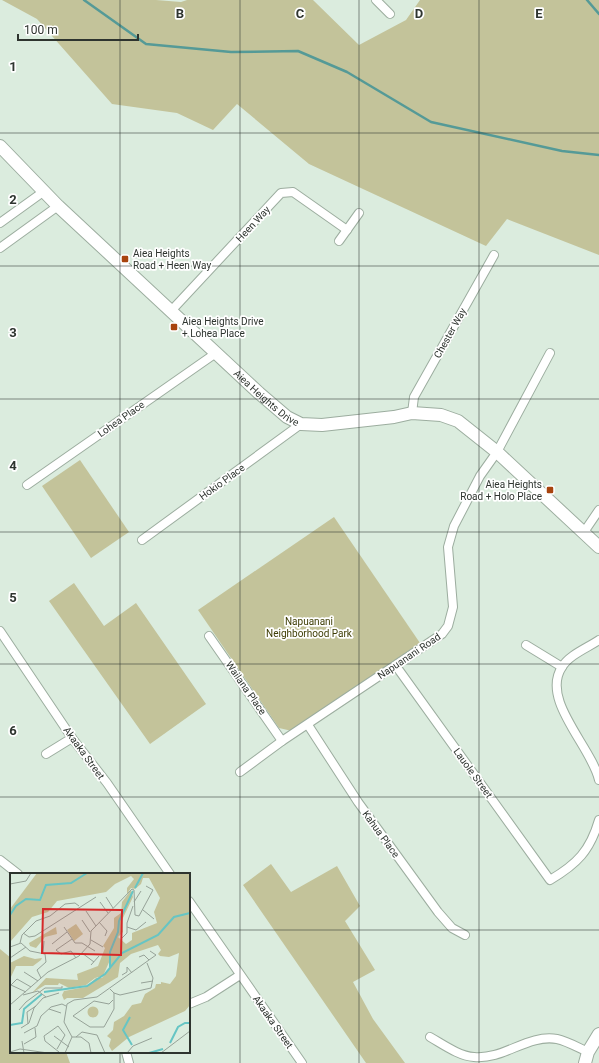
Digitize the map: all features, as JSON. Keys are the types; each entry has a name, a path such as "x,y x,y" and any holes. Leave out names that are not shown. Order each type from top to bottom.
{"street":[{"path":"376,0 390,14"},
{"name":"Aiea Heights Drive","path":"0,146 43,192 271,404 287,417 301,424 322,425 412,413 441,415 458,421 497,452 599,547"},
{"path":"0,223 43,192"},
{"name":"Heen Way","path":"171,311 281,193 292,192 347,230"},
{"path":"0,248 58,206"},
{"path":"338,241 359,213"},
{"name":"Chester Way","path":"412,413 414,397 494,255"},
{"name":"Lohea Place","path":"27,484 216,353"},
{"name":"Napuanani Road","path":"240,772 282,741 442,634 448,626 453,607 448,547 454,526 480,476 497,452 550,353"},
{"name":"Hokio Place","path":"142,540 301,424"},
{"path":"584,532 599,510"},
{"name":"Akaaka Street","path":"0,631 72,738 107,783 169,873"},
{"name":"Wailana Place","path":"209,636 282,741"},
{"path":"599,640 569,658 562,667 556,680 557,695 564,713 596,769 599,780"},
{"path":"526,645 562,667"},
{"name":"Lauole Street","path":"396,666 550,880 566,871 582,857 594,837 599,820"},
{"name":"Kahua Place","path":"308,725 358,802 438,912 452,928 465,935"},
{"path":"46,754 72,738"},
{"path":"0,860 17,873"},
{"name":"Akaaka Street","path":"190,903 302,1063"},
{"path":"190,1004 206,997 240,974"},
{"path":"430,1037 459,1053 473,1057 485,1058 498,1055 542,1038 558,1039 587,1057 599,1034"},
{"path":"126,1053 129,1063"}],"green space":[{"path":"2,0 156,0 181,2 187,0 313,0 359,45 406,20 420,0 599,0 599,255 507,219 486,246 309,164 237,104 213,130 177,113 112,104 37,19"},
{"path":"80,460 129,532 91,558 42,486"},
{"name":"Napuanani Neighborhood Park","path":"334,517 420,643 292,731 279,728 198,610"},
{"path":"74,583 104,626 136,603 206,704 150,744 49,601"},
{"path":"271,864 291,892 337,866 360,906 345,921 375,970 353,982 373,1019 405,1063 366,1063 243,885"},
{"path":"0,949 10,957 10,1053 66,1053 70,1063 0,1063"}],"waterway":[{"path":"84,0 146,44 231,52 298,51 347,72 431,122 562,151 599,155"},
{"path":"587,0 599,14"}],"place":[{"name":"Aiea Heights Road + Heen Way","path":"125,259"},
{"name":"Aiea Heights Drive + Lohea Place","path":"174,327"},
{"name":"Aiea Heights Road + Holo Place","path":"550,490"}]}
